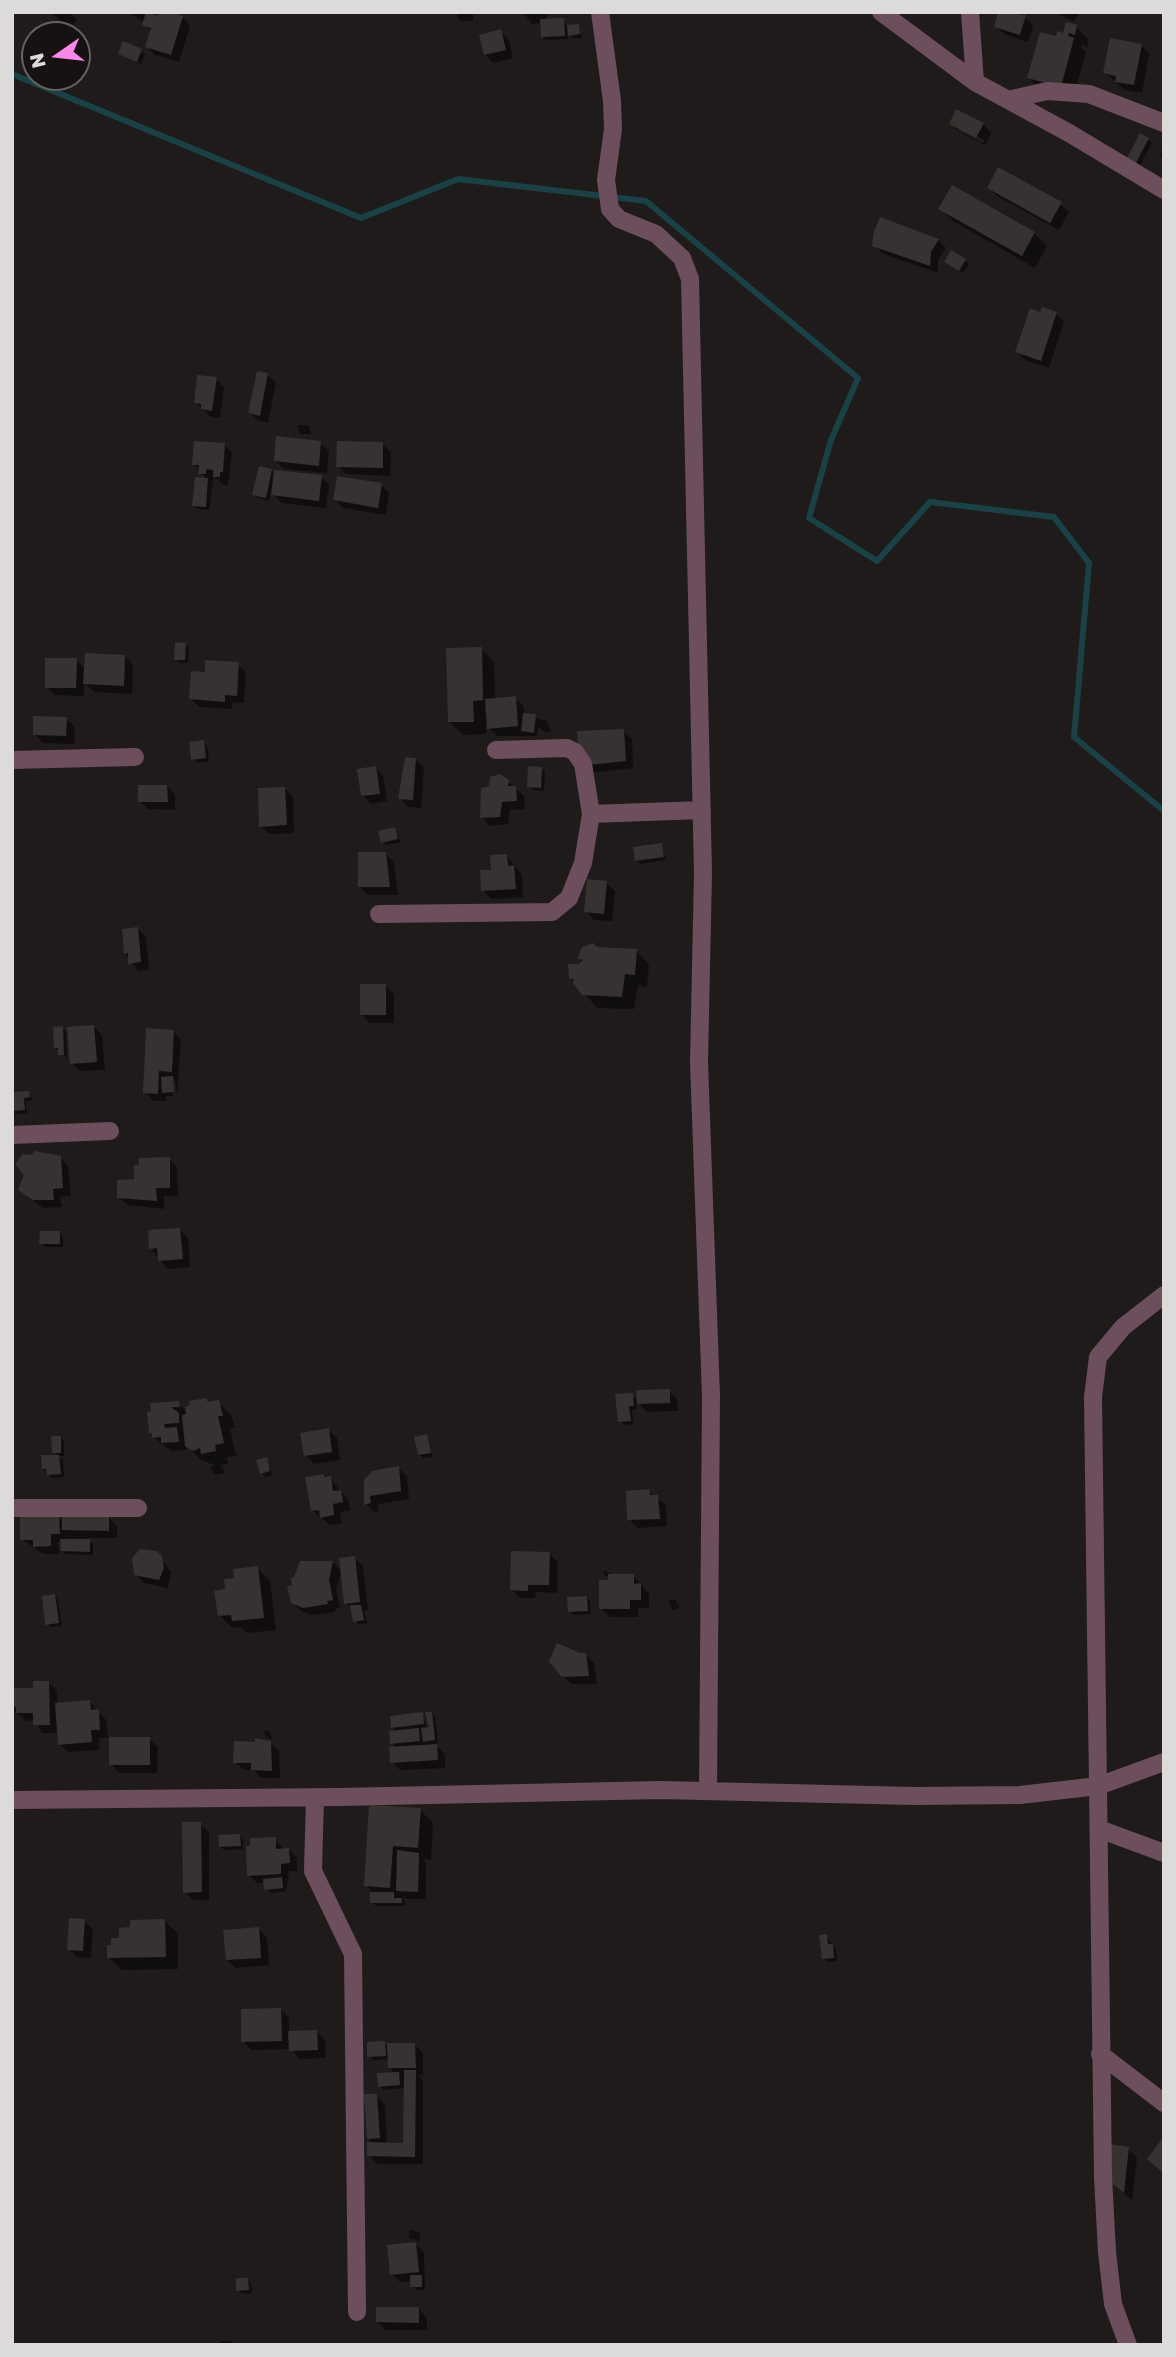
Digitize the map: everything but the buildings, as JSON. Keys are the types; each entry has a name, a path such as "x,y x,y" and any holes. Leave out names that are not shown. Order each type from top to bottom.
{"street":[{"path":"600,12 612,101 606,180 610,209 619,219 656,234 682,258 690,279 702,810 699,1062 711,1395 708,1791"},
{"path":"881,12 975,82 1164,190"},
{"path":"970,12 975,82"},
{"path":"1008,100 1047,91 1089,94 1164,123"},
{"path":"379,914 503,915 552,912 569,898 583,863 591,814 583,764 575,752 567,748 496,750"},
{"path":"12,760 135,757"},
{"path":"591,814 702,810"},
{"path":"12,1135 110,1131"},
{"path":"1128,2345 1114,2304 1107,2252 1100,2054 1093,1397 1098,1357 1123,1327 1164,1295"},
{"path":"12,1508 138,1508"},
{"path":"12,1800 708,1791 914,1796 1020,1795 1098,1786 1164,1762"},
{"path":"315,1797 313,1871 353,1954 357,2312"},
{"path":"1098,1829 1164,1853"},
{"path":"1100,2054 1164,2103"}],"waterway":[{"path":"12,74 361,218 458,179 646,201 858,378 831,440 809,518 877,561 930,502 1054,517 1089,563 1074,737 1164,811"}]}
